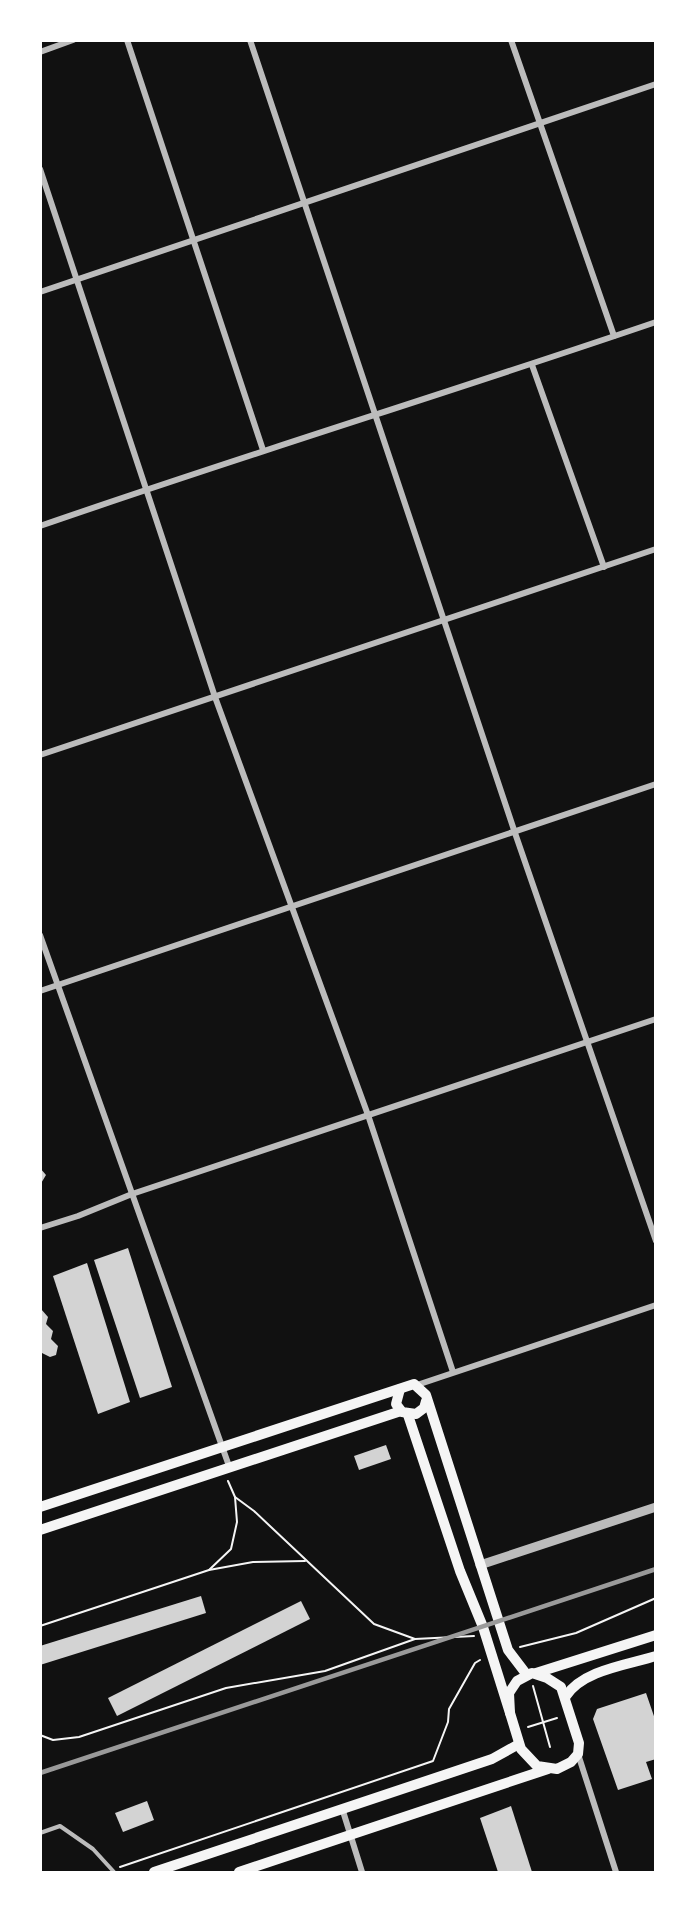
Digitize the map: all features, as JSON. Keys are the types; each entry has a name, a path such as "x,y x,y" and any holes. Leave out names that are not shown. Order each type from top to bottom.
{"main road":[{"path":"40,1507 400,1389 409,1384 423,1390 508,1650 530,1674 547,1677 561,1687 566,1696 579,1743 578,1754 571,1762 238,1872"},
{"path":"400,1389 396,1404 404,1413 460,1571 486,1636 519,1744 537,1766 548,1769"},
{"path":"40,1530 226,1467 404,1413 420,1412 426,1401"},
{"path":"460,1571 480,1565"},
{"path":"510,1713 509,1693 517,1681 530,1674 656,1635"},
{"path":"566,1696 574,1685 585,1679 655,1658"},
{"path":"154,1872 492,1759 519,1744"}],"street":[{"path":"40,52 73,40"},
{"path":"127,40 263,450"},
{"path":"250,40 515,833 656,1241"},
{"path":"511,40 542,123 614,336"},
{"path":"40,292 656,84"},
{"path":"40,169 215,697 290,908 368,1115 453,1372"},
{"path":"40,526 263,450 532,365 656,322"},
{"path":"532,365 604,567"},
{"path":"40,755 656,549"},
{"path":"40,992 656,784"},
{"path":"40,934 223,1446 226,1467"},
{"path":"40,1228 78,1216 132,1194 656,1019"},
{"path":"417,1386 656,1305"},
{"path":"480,1565 656,1507"},
{"path":"578,1754 616,1872"},
{"path":"342,1808 362,1872"}],"lane":[{"path":"40,1833 60,1826 93,1849 113,1871"}],"path":[{"path":"210,1570 231,1549 237,1522 235,1497 226,1467"},
{"path":"235,1497 254,1511 374,1624 415,1639"},
{"path":"40,1626 210,1570 253,1562 306,1562"},
{"path":"508,1650 576,1633 656,1598"},
{"path":"40,1735 53,1740 79,1737 226,1688 326,1671 415,1639 486,1636"},
{"path":"113,1871 433,1761 448,1722 448,1709 475,1663 492,1655"},
{"path":"530,1674 550,1747"},
{"path":"515,1731 571,1713"}],"building":[{"path":"40,1168 46,1175 40,1185"},
{"path":"128,1248 172,1387 140,1398 94,1260"},
{"path":"87,1263 130,1402 98,1414 53,1276"},
{"path":"41,1296 41,1309 48,1317 46,1324 53,1331 51,1339 58,1346 56,1355 50,1357 40,1352"},
{"path":"386,1445 391,1459 359,1470 354,1456"},
{"path":"201,1596 206,1613 40,1665 40,1646"},
{"path":"301,1601 310,1619 117,1716 108,1698"},
{"path":"646,1693 656,1722 656,1759 646,1762 652,1779 618,1790 593,1719 597,1709"},
{"path":"147,1801 154,1820 123,1832 115,1813"},
{"path":"511,1806 532,1872 498,1872 480,1818"}],"railway":[{"path":"40,1773 656,1569"}]}
